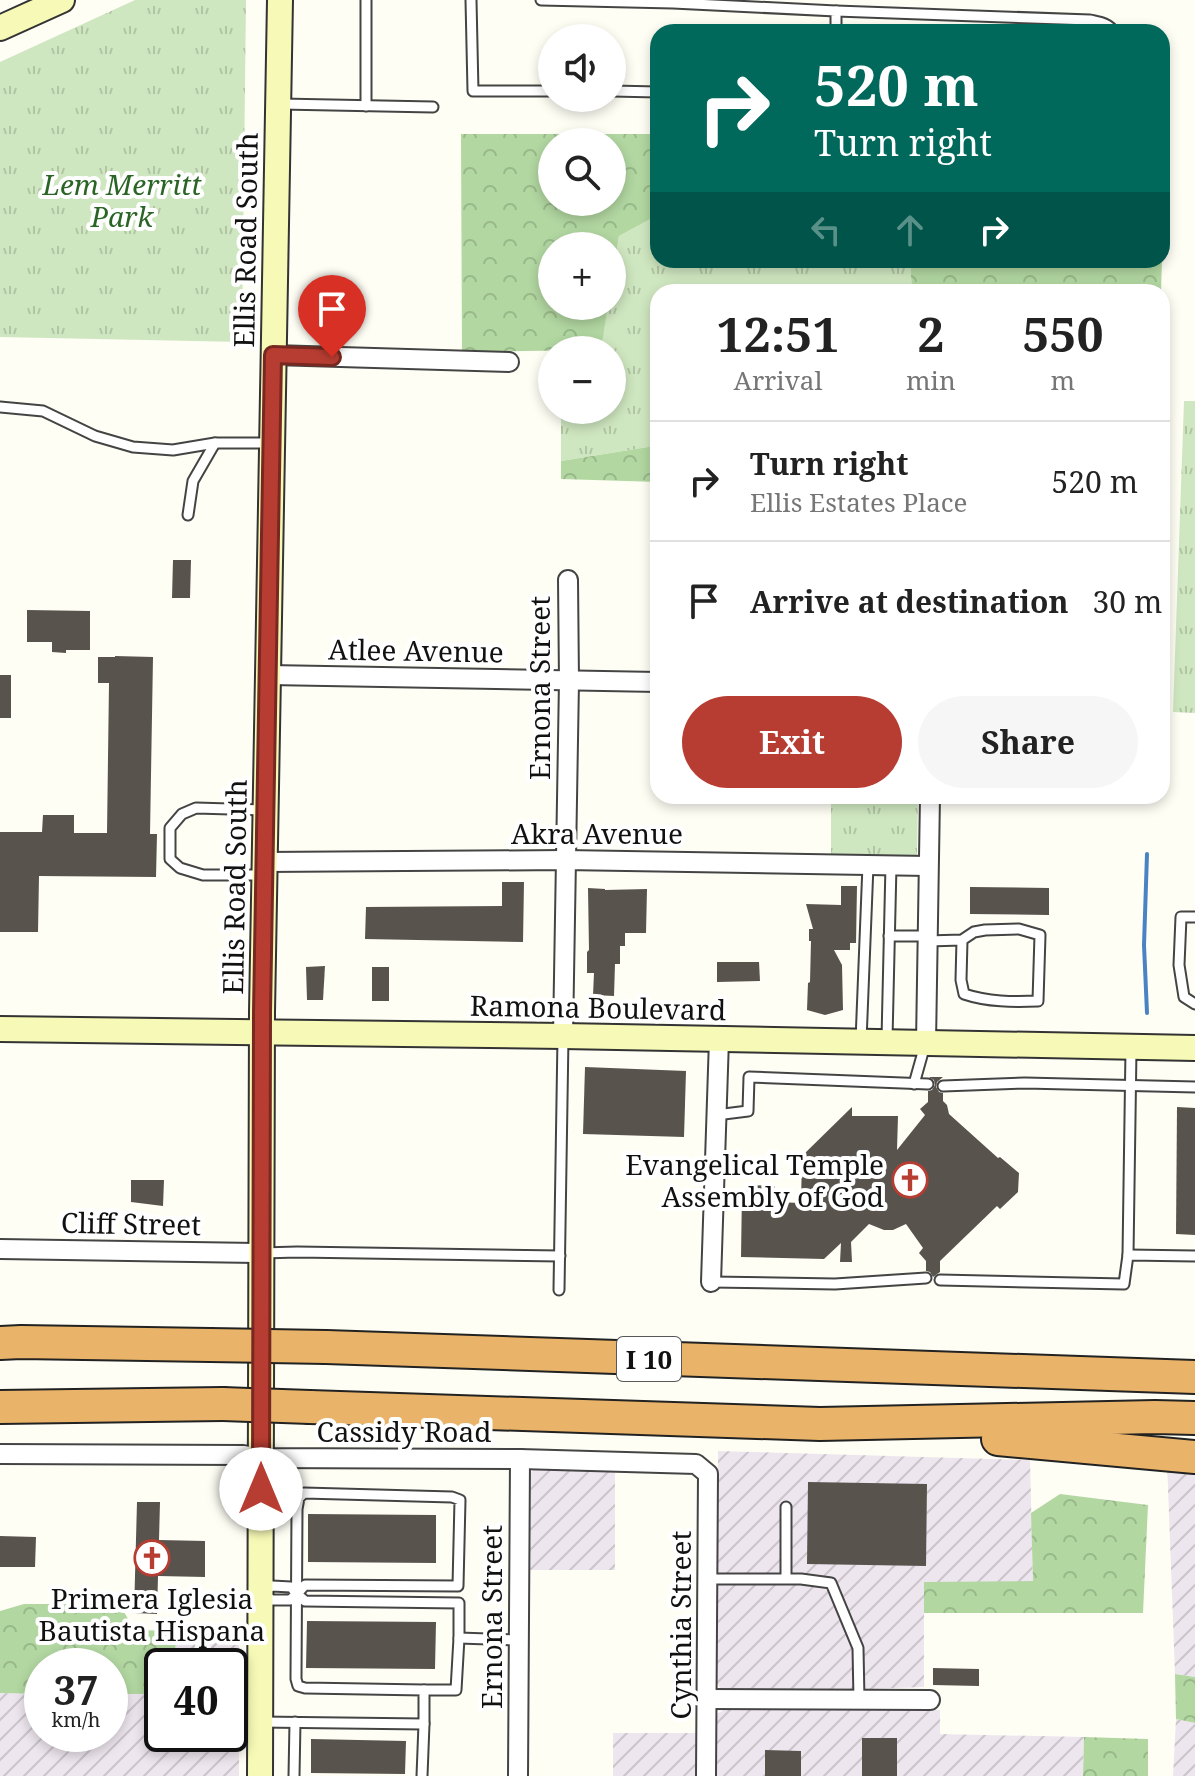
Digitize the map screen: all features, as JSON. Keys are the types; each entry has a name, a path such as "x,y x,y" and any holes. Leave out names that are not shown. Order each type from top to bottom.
{"highway":[{"name":"I 10","path":"0,1343 326,1347 1195,1377"},
{"name":"I 10","path":"0,1407 223,1404 820,1424 1195,1418"},
{"path":"820,1424 1195,1457"}],"street":[{"path":"0,28 62,0"},
{"name":"Ellis Road South","path":"260,1776 264,868 280,0"},
{"path":"273,355 509,362"},
{"name":"Ernona Street","path":"563,1036 568,580"},
{"name":"Atlee Avenue","path":"269,675 650,682"},
{"path":"926,1043 930,804"},
{"name":"Akra Avenue","path":"264,868 565,860 928,866"},
{"name":"Ramona Boulevard","path":"0,1029 1195,1048"},
{"path":"711,1282 719,1039"},
{"name":"Cliff Street","path":"0,1249 262,1253"},
{"name":"Cassidy Road","path":"0,1454 686,1463 696,1464 708,1474"},
{"name":"Ernona Street","path":"518,1776 520,1459"},
{"name":"Cynthia Street","path":"706,1776 708,1474"},
{"path":"708,1699 930,1700"}],"lane":[{"path":"366,0 366,106"},
{"path":"471,0 473,91 538,91"},
{"path":"541,0 659,1 1090,20 1106,24"},
{"path":"836,11 836,24"},
{"path":"626,91 650,92"},
{"path":"278,104 433,107"},
{"path":"0,407 43,411 95,436 133,447 173,450 215,443 272,443"},
{"path":"188,515 193,481 215,443"},
{"path":"264,868 203,875 180,868 170,859 170,828 182,814 196,808 266,810"},
{"path":"861,1042 868,865"},
{"path":"887,1043 891,865"},
{"path":"1195,917 1181,917 1179,965 1184,997 1195,1004"},
{"path":"889,936 962,940 974,932 1019,929 1040,935 1038,1001 979,999 964,994 961,980 962,940"},
{"path":"559,1290 563,1036"},
{"path":"914,1084 926,1043"},
{"path":"940,1280 1124,1284 1128,1255 1131,1046"},
{"path":"716,1115 748,1111 749,1077 928,1084"},
{"path":"943,1086 1025,1083 1195,1087"},
{"path":"262,1253 560,1256"},
{"path":"1128,1255 1195,1256"},
{"path":"711,1282 835,1284 926,1278"},
{"path":"304,1493 452,1497 460,1500 458,1586 456,1690 298,1686 297,1509 299,1498 304,1493"},
{"path":"786,1507 786,1578"},
{"path":"708,1579 786,1578 831,1583 858,1648 859,1700"},
{"path":"260,1593 272,1600 290,1600 305,1585 458,1586"},
{"path":"297,1594 305,1601 459,1603"},
{"path":"459,1638 519,1640"},
{"path":"422,1776 424,1690"},
{"path":"260,1722 424,1724"},
{"path":"294,1776 295,1722"}],"shaded area":[{"path":"718,1451 1030,1460 1033,1582 924,1582 924,1687 732,1694 721,1689 716,1682"},
{"path":"1167,1461 1195,1462 1195,1677 1175,1674"},
{"path":"536,1467 615,1468 615,1570 525,1570 526,1478"},
{"path":"239,1630 239,1648 175,1648 175,1631"},
{"path":"0,1693 24,1694 24,1752 128,1752 128,1694 144,1694 144,1752 239,1752 239,1776 0,1776"},
{"path":"728,1708 940,1710 940,1734 1084,1737 1083,1776 715,1776 715,1720 718,1713"},
{"path":"1176,1719 1195,1723 1195,1776 1173,1776"},
{"path":"613,1733 699,1733 699,1776 613,1776"}],"green space":[{"name":"Lem Merritt Park","path":"135,0 246,0 242,342 0,337 0,62"},
{"path":"461,134 538,134 538,216 626,216 626,134 650,134 650,219 626,232 538,232 538,320 606,320 603,336 538,336 538,351 462,352"},
{"path":"650,219 650,268 910,268 912,284 650,284 650,447 561,461 561,424 626,424 626,336 603,336 606,320 626,320 626,232"},
{"path":"910,268 1162,268 1161,284 912,284"},
{"path":"1184,401 1195,401 1195,713 1173,712"},
{"path":"650,447 650,482 561,479 561,461"},
{"path":"831,804 918,804 917,856 911,860 831,859"},
{"path":"1060,1494 1148,1505 1143,1613 924,1613 924,1582 1033,1581 1031,1513"},
{"path":"24,1604 119,1604 135,1630 175,1631 175,1648 144,1648 144,1694 128,1694 128,1648 24,1648 24,1694 0,1693 0,1611"},
{"path":"1175,1674 1195,1677 1195,1723 1176,1719"},
{"path":"1084,1737 1148,1739 1148,1776 1083,1776"}],"building":[{"path":"173,560 191,560 190,598 172,598"},
{"path":"27,610 90,611 90,650 52,652 52,642 27,642"},
{"path":"98,657 153,657 150,834 157,834 156,877 39,876 38,932 0,932 0,832 42,832 43,815 74,815 74,833 107,833 109,683 98,683"},
{"path":"0,675 11,675 11,718 0,718"},
{"path":"502,882 524,882 523,942 365,939 366,907 502,906"},
{"path":"841,886 857,886 856,943 850,943 850,950 834,950 842,965 843,1010 825,1015 807,1010 809,929 813,929 806,904 841,905"},
{"path":"970,887 1049,888 1049,915 970,914"},
{"path":"588,888 647,889 646,933 625,933 625,946 620,946 620,964 615,964 614,996 593,995 594,973 587,973"},
{"path":"717,962 759,962 760,981 717,982"},
{"path":"325,966 323,1000 307,1000 306,967"},
{"path":"372,967 389,967 389,1001 372,1001"},
{"path":"585,1067 686,1071 684,1137 583,1134"},
{"name":"Evangelical Temple Assembly of God","path":"929,1077 943,1077 936,1087 943,1093 949,1114 1019,1173 1018,1192 1000,1209 997,1206 940,1261 940,1272 933,1277 926,1271 926,1261 919,1253 923,1248 906,1224 884,1230 869,1224 851,1242 852,1262 840,1262 841,1243 824,1259 741,1257 742,1190 747,1190 747,1185 775,1186 775,1202 801,1203 802,1156 852,1107 852,1116 898,1116 897,1150 925,1115 920,1109 928,1102 928,1091 935,1085"},
{"path":"1177,1107 1195,1108 1195,1235 1176,1234"},
{"path":"131,1180 164,1180 163,1206 131,1202"},
{"path":"808,1482 927,1484 926,1566 807,1564"},
{"path":"137,1502 160,1502 159,1540 205,1541 205,1577 158,1576 157,1614 134,1613"},
{"path":"308,1514 436,1515 436,1563 308,1562"},
{"path":"0,1536 36,1537 35,1567 0,1567"},
{"path":"307,1621 436,1622 435,1669 306,1668"},
{"path":"933,1668 979,1669 979,1686 933,1685"},
{"path":"862,1738 897,1738 897,1776 862,1776"},
{"path":"311,1739 406,1741 405,1774 311,1773"},
{"path":"765,1750 801,1751 801,1776 765,1776"}],"waterway":[{"path":"1147,854 1144,945 1147,1013"}],"place":[{"name":"Evangelical Temple Assembly of God","path":"910,1180"},
{"name":"Primera Iglesia Bautista Hispana","path":"152,1558"}],"route":[{"path":"261,1489 262,1012 273,355 332,357"}]}
